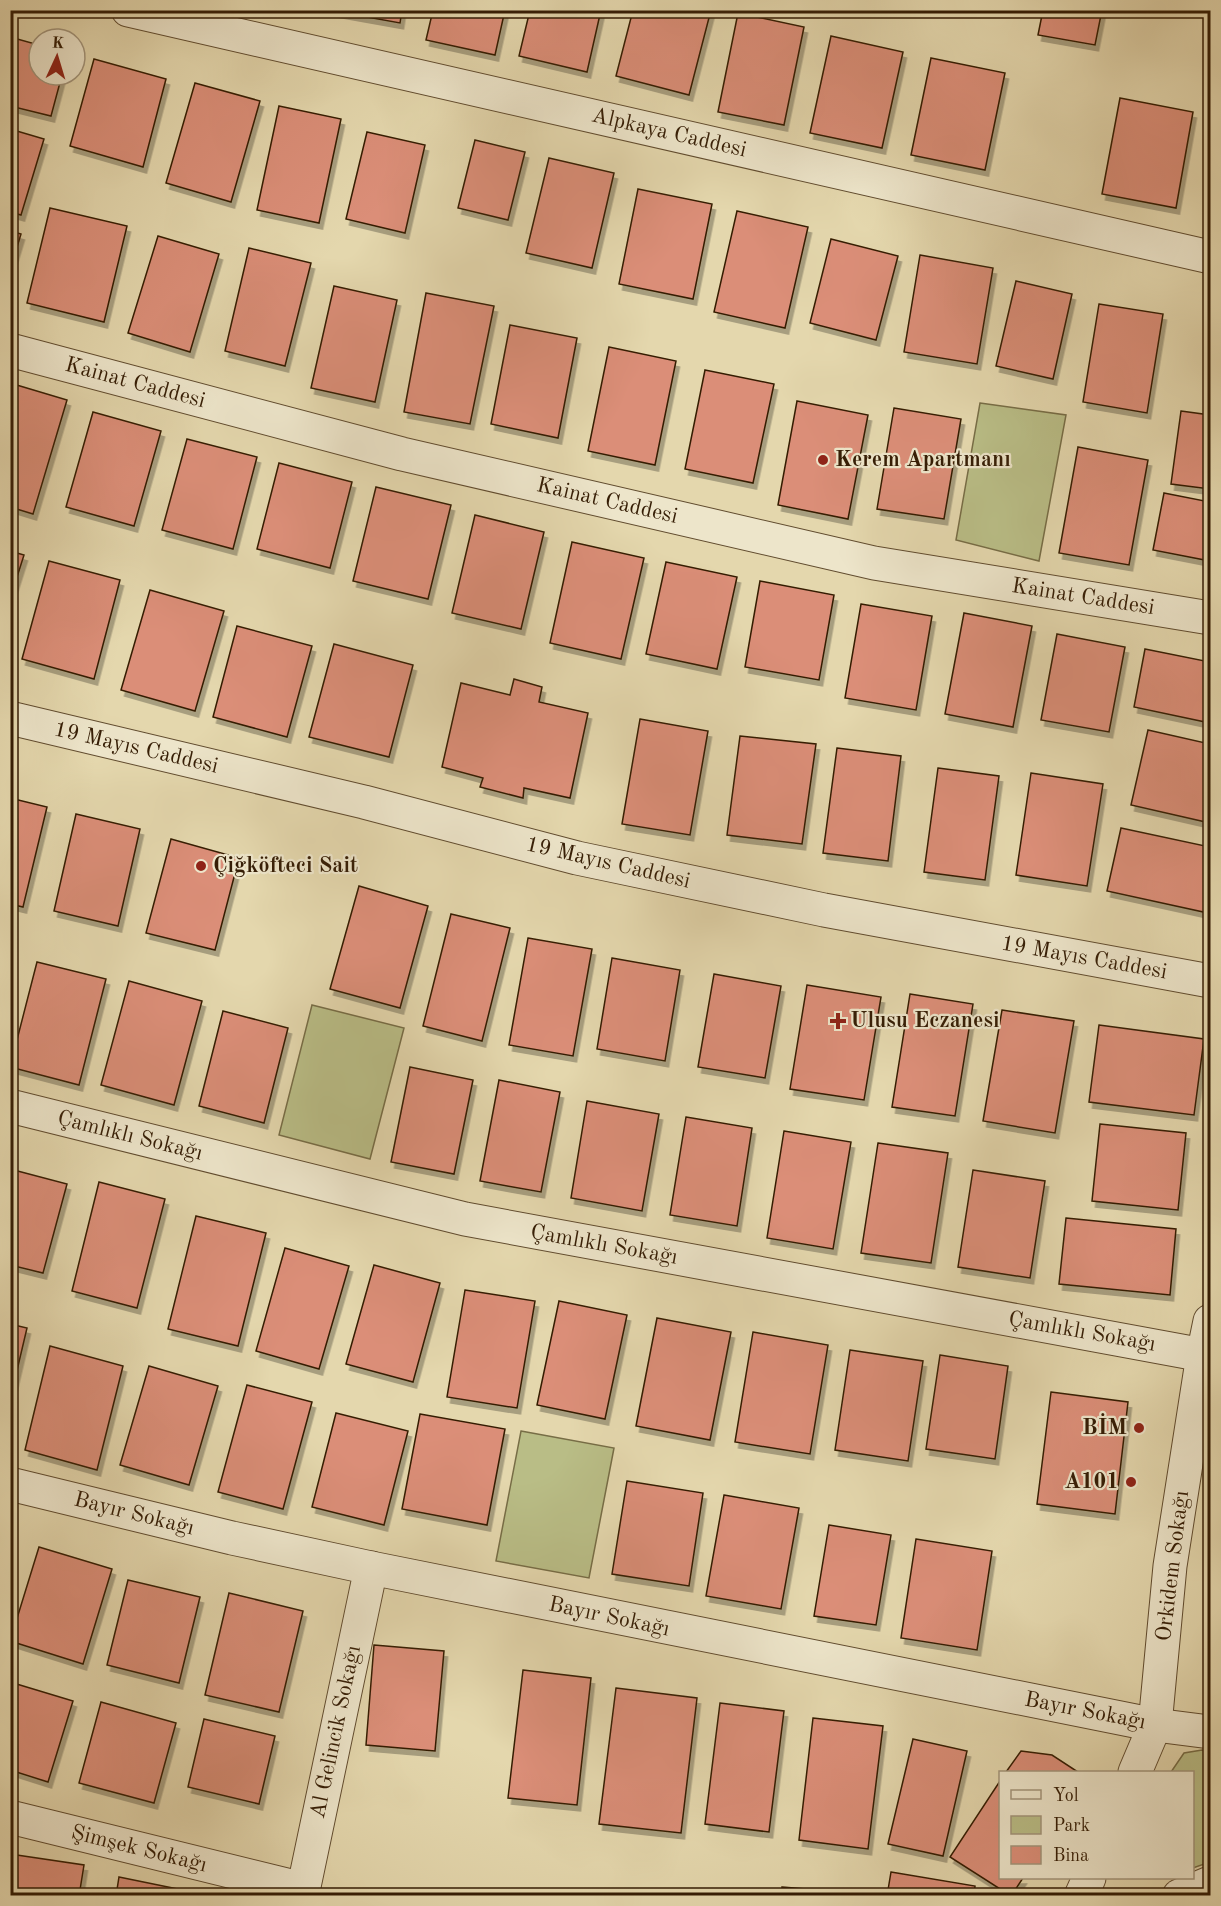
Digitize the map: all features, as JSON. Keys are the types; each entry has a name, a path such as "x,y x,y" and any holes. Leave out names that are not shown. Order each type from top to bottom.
{"street":[{"name":"Alpkaya Caddesi","path":"128,10 1210,257"},
{"name":"Kainat Caddesi","path":"10,350 402,454 863,560 1210,618"},
{"name":"19 Mayıs Caddesi","path":"10,718 364,802 577,858 824,910 1210,981"},
{"name":"Çamlıklı Sokağı","path":"10,1106 465,1219 1203,1354"},
{"name":"Orkidem Sokağı","path":"1136,1771 1155,1725 1170,1566 1210,1322"},
{"name":"Bayır Sokağı","path":"10,1484 232,1538 371,1568 1155,1725 1210,1732"},
{"name":"Al Gelincik Sokağı","path":"302,1892 371,1568"},
{"name":"Şimşek Sokağı","path":"10,1817 302,1892"},
{"path":"1081,1896 1089,1879"},
{"path":"1179,1896 1210,1883"}],"green space":[{"path":"980,403 1066,415 1039,561 956,540"},
{"path":"312,1005 404,1028 370,1159 279,1135"},
{"path":"521,1431 614,1448 589,1578 496,1561"},
{"path":"1202,1750 1210,1752 1210,1862 1194,1868 1194,1771 1172,1771 1184,1753"}],"building":[{"path":"328,10 402,10 400,23"},
{"path":"433,10 505,10 495,55 426,40"},
{"path":"530,10 601,10 587,72 519,56"},
{"path":"633,10 711,10 689,95 616,76"},
{"path":"1043,10 1102,10 1095,45 1038,35"},
{"path":"738,13 804,27 784,125 718,112"},
{"path":"831,36 903,52 882,148 810,133"},
{"path":"10,37 27,42 27,87 59,87 51,116 10,106"},
{"path":"931,58 1005,73 985,170 911,155"},
{"path":"94,59 166,79 143,167 70,146"},
{"path":"195,83 260,101 231,202 166,183"},
{"path":"1120,98 1193,112 1176,208 1102,194"},
{"path":"279,106 341,119 319,223 257,210"},
{"path":"10,129 44,139 21,215 10,212"},
{"path":"367,132 425,145 405,233 346,219"},
{"path":"475,140 525,152 508,220 458,208"},
{"path":"549,158 614,173 592,268 526,253"},
{"path":"638,189 712,204 693,299 619,284"},
{"path":"50,208 127,226 104,322 27,303"},
{"path":"737,211 808,227 785,328 714,312"},
{"path":"10,231 21,234 10,270"},
{"path":"158,236 219,254 190,352 128,333"},
{"path":"831,239 898,256 876,340 810,323"},
{"path":"249,248 311,263 285,366 225,351"},
{"path":"920,255 993,268 977,364 904,352"},
{"path":"1016,281 1072,294 1053,379 996,366"},
{"path":"334,286 397,300 375,402 311,388"},
{"path":"426,293 494,306 470,424 404,412"},
{"path":"1099,304 1163,314 1147,413 1083,402"},
{"path":"510,325 577,338 558,438 491,424"},
{"path":"609,347 676,361 655,465 588,451"},
{"path":"705,370 774,384 753,483 685,469"},
{"path":"10,383 67,400 33,514 10,507"},
{"name":"Kerem Apartmanı","path":"797,401 868,415 848,519 778,505"},
{"path":"894,408 961,419 944,519 877,509"},
{"path":"1181,411 1210,415 1210,489 1171,484"},
{"path":"93,412 161,431 134,526 66,507"},
{"path":"187,439 257,457 233,549 162,530"},
{"path":"1078,447 1148,460 1129,565 1059,553"},
{"path":"279,463 352,482 330,568 257,549"},
{"path":"376,487 451,505 428,599 353,581"},
{"path":"1164,493 1210,502 1210,561 1153,550"},
{"path":"475,515 544,532 521,629 452,613"},
{"path":"572,542 644,558 621,659 550,643"},
{"path":"10,551 24,555 10,599"},
{"path":"49,561 120,580 94,679 22,659"},
{"path":"666,562 737,577 717,669 646,654"},
{"path":"760,581 834,595 819,680 745,667"},
{"path":"150,590 224,611 195,711 121,690"},
{"path":"861,604 932,616 916,710 845,698"},
{"path":"964,613 1032,626 1013,727 945,714"},
{"path":"237,626 312,646 287,737 213,717"},
{"path":"1057,634 1125,647 1109,732 1041,720"},
{"path":"334,644 413,665 389,757 309,737"},
{"path":"1145,649 1210,662 1210,723 1134,707"},
{"path":"514,679 542,687 539,702 588,713 570,798 524,788 523,798 480,787 483,778 442,767 461,683 510,695"},
{"path":"640,719 708,731 690,835 622,824"},
{"path":"1148,730 1210,744 1210,823 1131,805"},
{"path":"740,736 816,744 802,844 727,835"},
{"path":"837,748 901,756 888,861 823,853"},
{"path":"938,768 999,776 985,880 924,872"},
{"path":"1031,773 1103,784 1087,886 1016,875"},
{"path":"10,798 47,807 23,907 10,904"},
{"path":"76,814 140,829 118,926 54,911"},
{"path":"1121,828 1210,847 1208,913 1107,891"},
{"path":"171,839 239,858 215,950 146,933"},
{"path":"359,886 428,906 400,1008 330,989"},
{"path":"451,914 510,928 482,1041 423,1026"},
{"path":"528,938 592,949 573,1056 509,1045"},
{"path":"612,958 680,970 665,1061 597,1049"},
{"path":"37,962 106,979 79,1085 10,1067"},
{"path":"714,974 781,986 765,1078 698,1067"},
{"path":"129,981 202,1001 174,1105 101,1085"},
{"path":"807,985 881,997 864,1100 790,1089"},
{"path":"910,994 973,1004 955,1116 892,1107"},
{"path":"1002,1010 1074,1021 1055,1133 983,1121"},
{"path":"223,1011 288,1028 264,1123 199,1106"},
{"path":"1099,1025 1204,1039 1194,1115 1089,1102"},
{"path":"410,1067 473,1080 454,1174 391,1162"},
{"path":"499,1080 560,1092 541,1192 480,1181"},
{"path":"587,1101 659,1114 642,1211 571,1198"},
{"path":"686,1117 752,1128 737,1226 670,1215"},
{"path":"1100,1124 1186,1133 1178,1210 1092,1201"},
{"path":"784,1131 851,1142 833,1249 767,1238"},
{"path":"878,1143 948,1153 931,1263 861,1253"},
{"path":"10,1169 67,1184 43,1273 10,1265"},
{"path":"973,1170 1045,1181 1030,1278 958,1267"},
{"path":"99,1182 165,1199 137,1308 72,1291"},
{"path":"196,1216 266,1233 238,1346 168,1329"},
{"path":"1066,1218 1176,1229 1170,1295 1059,1284"},
{"path":"285,1248 349,1266 319,1369 256,1351"},
{"path":"374,1265 440,1283 413,1382 346,1364"},
{"path":"465,1290 535,1301 517,1408 447,1397"},
{"path":"559,1301 627,1315 605,1419 537,1405"},
{"path":"657,1318 731,1332 710,1440 636,1426"},
{"path":"10,1324 27,1328 10,1400"},
{"path":"753,1332 828,1345 810,1454 735,1442"},
{"path":"50,1346 123,1366 97,1470 25,1450"},
{"path":"850,1350 923,1361 908,1461 835,1450"},
{"path":"940,1355 1008,1366 995,1459 926,1449"},
{"path":"149,1366 218,1386 189,1485 120,1465"},
{"path":"247,1385 312,1402 283,1509 218,1492"},
{"path":"1051,1392 1128,1402 1115,1514 1037,1504"},
{"path":"336,1413 408,1431 384,1525 312,1507"},
{"path":"420,1414 505,1429 487,1525 402,1509"},
{"path":"627,1481 703,1493 689,1586 612,1574"},
{"path":"724,1495 799,1508 781,1609 706,1596"},
{"path":"829,1525 891,1535 876,1625 814,1616"},
{"path":"916,1539 992,1551 977,1650 901,1638"},
{"path":"39,1547 112,1569 83,1664 10,1641"},
{"path":"128,1580 200,1597 179,1683 107,1665"},
{"path":"229,1593 303,1611 279,1712 205,1695"},
{"path":"374,1645 444,1651 435,1751 366,1745"},
{"path":"523,1670 591,1678 577,1805 508,1798"},
{"path":"10,1682 73,1701 48,1782 10,1770"},
{"path":"616,1688 697,1698 681,1833 599,1824"},
{"path":"101,1702 176,1723 154,1803 79,1783"},
{"path":"720,1703 784,1711 769,1832 705,1824"},
{"path":"813,1718 883,1726 868,1849 799,1840"},
{"path":"204,1719 275,1736 259,1804 188,1787"},
{"path":"913,1739 967,1751 943,1856 888,1844"},
{"path":"1021,1751 1052,1755 1076,1771 1007,1771"},
{"path":"999,1783 999,1879 1022,1879 1011,1896 950,1857"},
{"path":"10,1854 84,1865 79,1896 10,1896"},
{"path":"891,1872 975,1886 974,1896 887,1896"},
{"path":"119,1877 212,1896 116,1896"},
{"path":"782,1887 853,1893 852,1896 782,1896"}],"place":[{"name":"Kerem Apartmanı","path":"823,460"},
{"name":"Çiğköfteci Sait","path":"201,866"},
{"name":"Ulusu Eczanesi","path":"838,1021"},
{"name":"BİM","path":"1139,1428"},
{"name":"A101","path":"1131,1482"}]}
